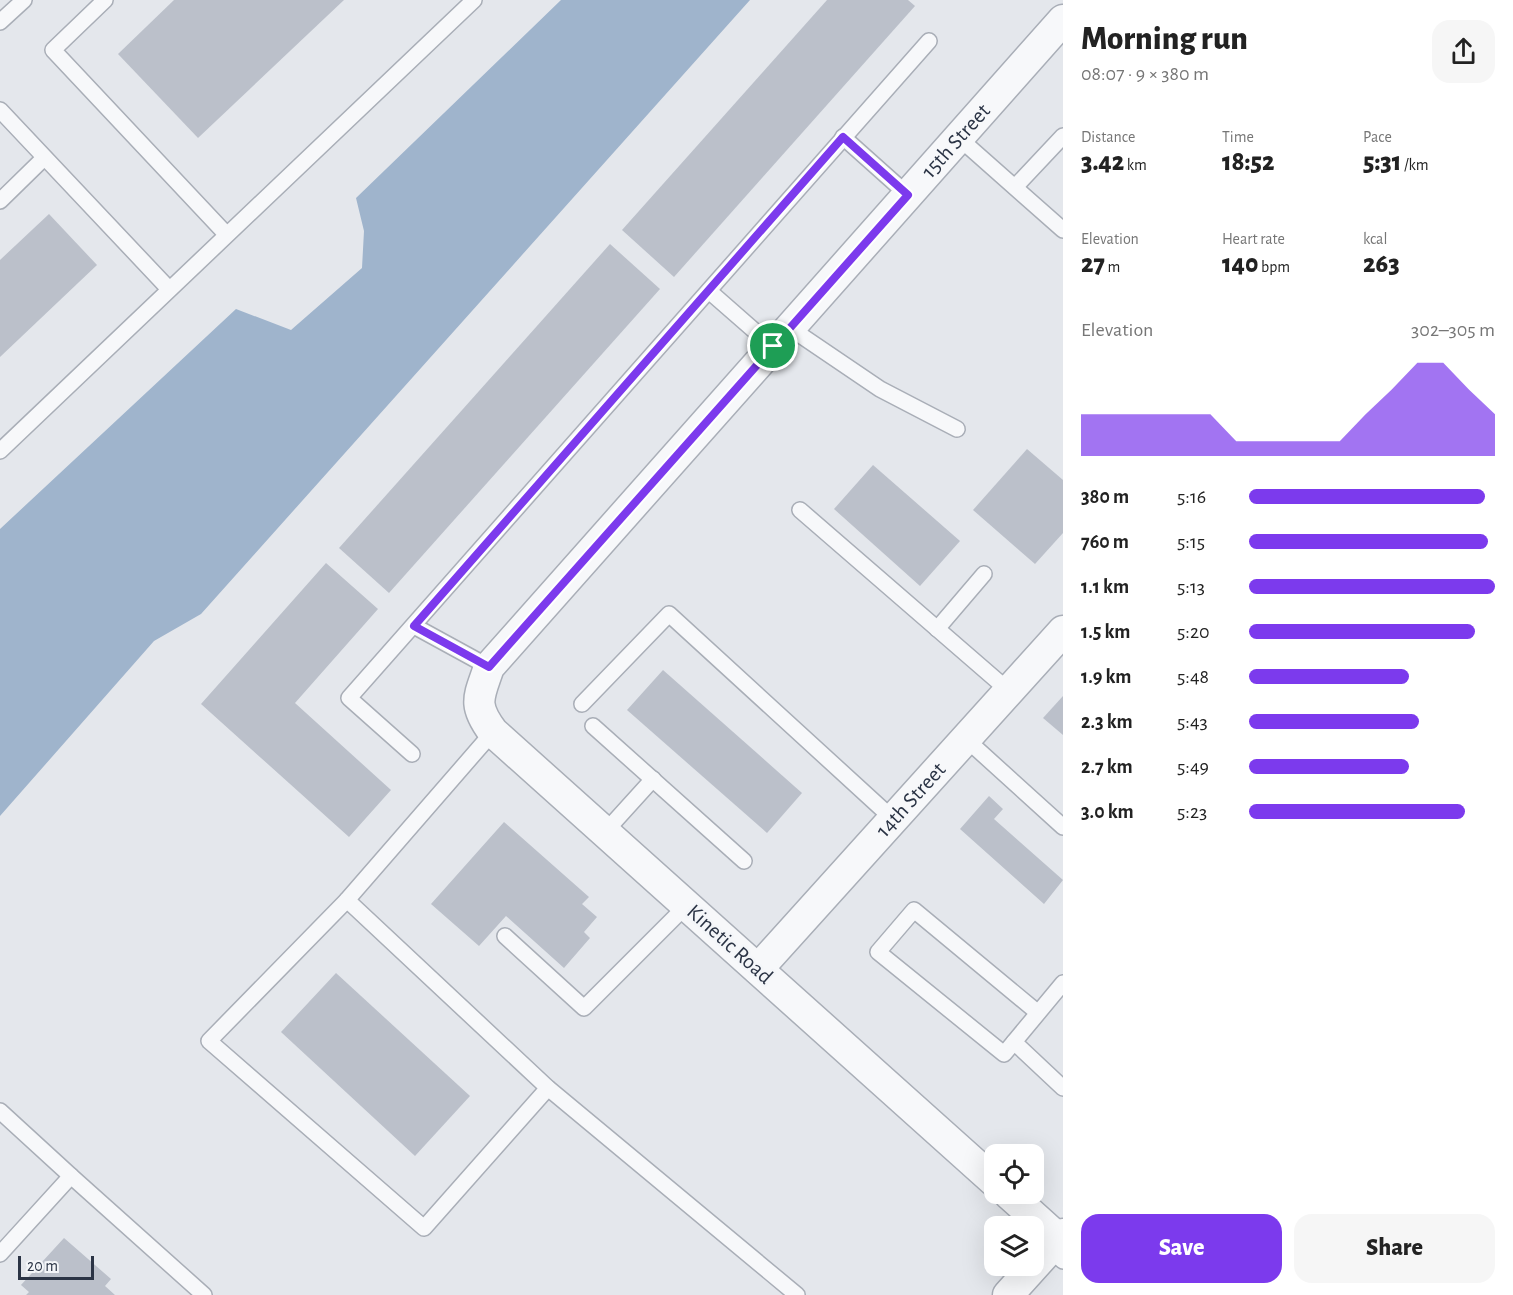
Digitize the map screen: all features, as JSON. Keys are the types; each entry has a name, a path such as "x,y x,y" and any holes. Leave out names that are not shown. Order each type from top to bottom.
{"street":[{"name":"15th Street","path":"478,699 489,667 1063,20"},
{"name":"14th Street","path":"758,969 1063,631"},
{"name":"Kinetic Road","path":"478,699 482,717 493,732 984,1172"},
{"path":"1008,1295 1059,1246 1019,1204"}],"lane":[{"path":"0,22 24,0"},
{"path":"105,0 53,50 226,234"},
{"path":"0,451 474,0"},
{"path":"412,754 349,698 929,41"},
{"path":"0,110 169,289"},
{"path":"1015,187 1063,136"},
{"path":"843,137 908,195"},
{"path":"958,138 1063,230"},
{"path":"0,201 44,158"},
{"path":"709,291 782,337 957,429"},
{"path":"800,510 1009,691"},
{"path":"937,629 984,574"},
{"path":"582,704 669,614 893,819"},
{"path":"414,626 489,667"},
{"path":"593,726 744,861"},
{"path":"493,732 347,900 209,1041 424,1228 548,1088"},
{"path":"966,739 1063,826"},
{"path":"605,832 653,779"},
{"path":"347,900 548,1088 797,1295"},
{"path":"505,936 584,1008 687,905"},
{"path":"1038,1012 914,910 878,952 1004,1054 1063,983"},
{"path":"1014,1042 1063,1088"},
{"path":"0,1111 204,1295"},
{"path":"0,1254 71,1176"}],"water":[{"path":"561,0 750,0 201,614 154,641 0,816 0,529 236,309 291,330 362,268 364,231 356,198"}],"building":[{"path":"174,0 344,0 198,138 118,54"},
{"path":"827,0 908,0 915,6 674,277 622,230"},
{"path":"49,214 97,265 0,357 0,260"},
{"path":"610,244 660,289 389,593 339,548"},
{"path":"1027,449 1063,480 1063,533 1035,564 973,510"},
{"path":"873,465 960,541 920,586 834,509"},
{"path":"326,563 378,609 295,703 391,790 349,837 201,704"},
{"path":"663,670 802,793 767,833 627,710"},
{"path":"1063,696 1063,735 1043,718"},
{"path":"989,796 1003,809 994,819 1063,880 1044,904 960,829"},
{"path":"504,822 589,897 582,904 597,917 584,932 590,938 564,968 506,916 479,946 431,904"},
{"path":"336,973 470,1096 415,1156 281,1032"},
{"path":"64,1238 111,1279 105,1286 115,1295 26,1295 29,1292 21,1285"}],"route":[{"path":"843,137 908,195 773,346 489,667 414,626 843,137"}]}
